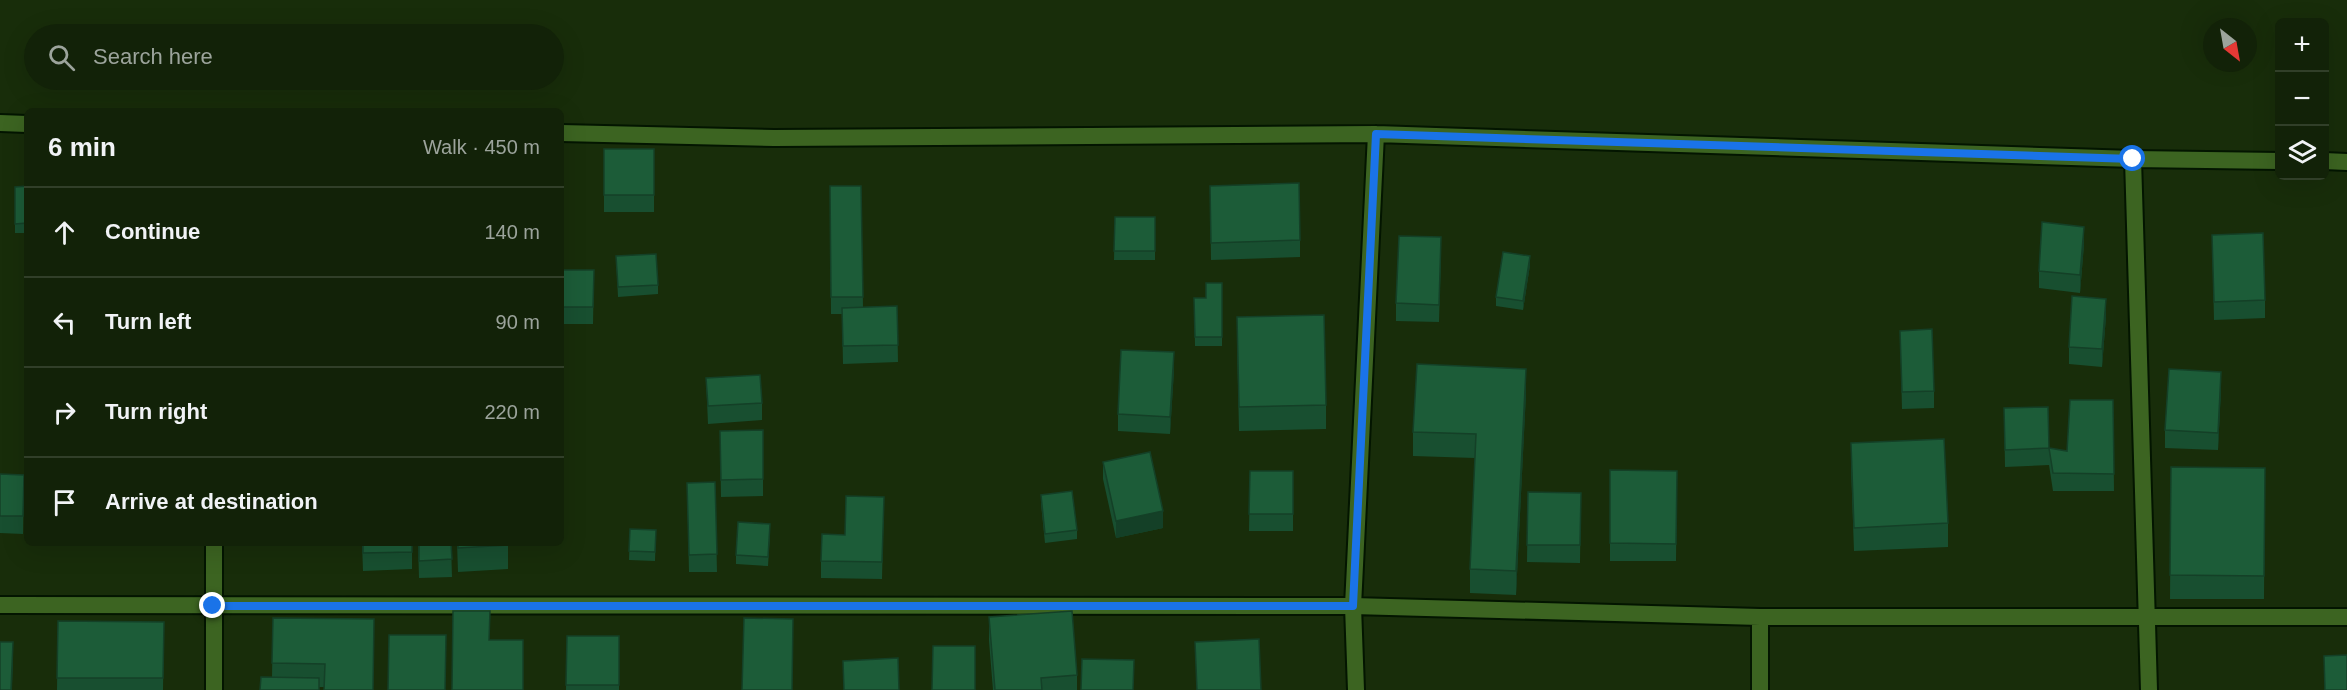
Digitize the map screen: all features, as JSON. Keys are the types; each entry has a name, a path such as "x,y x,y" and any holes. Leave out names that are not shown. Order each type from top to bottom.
{"street":[{"path":"0,123 24,124"},
{"path":"564,133 774,138 1376,134 2133,159 2275,161"},
{"path":"1356,690 1353,606 1376,134"},
{"path":"2133,159 2149,690"},
{"path":"2329,161 2347,162"},
{"path":"214,546 214,690"},
{"path":"0,605 1353,606 1760,616 2347,617"},
{"path":"1760,616 1760,690"}],"building":[{"path":"604,149 654,149 654,195 604,195"},
{"path":"1299,183 1300,240 1211,243 1210,186"},
{"path":"24,186 24,223 15,224 15,187"},
{"path":"830,186 861,186 863,297 831,297"},
{"path":"1115,217 1155,217 1155,251 1114,251"},
{"path":"2042,222 2084,227 2080,275 2039,271"},
{"path":"2263,233 2265,300 2214,302 2212,235"},
{"path":"1399,236 1441,237 1439,305 1396,303"},
{"path":"1503,252 1530,256 1523,301 1496,297"},
{"path":"656,254 658,285 618,287 616,256"},
{"path":"564,270 594,270 593,307 564,307"},
{"path":"1206,283 1222,283 1222,337 1195,337 1194,298 1206,298"},
{"path":"2072,296 2106,299 2102,349 2069,347"},
{"path":"897,306 898,345 843,346 842,308"},
{"path":"1324,315 1326,405 1239,407 1237,317"},
{"path":"1932,329 1934,391 1902,392 1900,331"},
{"path":"1121,350 1174,352 1170,417 1118,414"},
{"path":"1417,364 1526,369 1516,571 1470,569 1476,434 1413,432"},
{"path":"2169,369 2221,372 2218,433 2165,430"},
{"path":"760,375 762,403 708,406 706,378"},
{"path":"2070,400 2113,400 2114,474 2053,473 2049,448 2067,451"},
{"path":"2048,407 2049,448 2005,450 2004,408"},
{"path":"763,430 763,479 721,480 720,431"},
{"path":"1944,439 1948,523 1854,528 1851,443"},
{"path":"1150,452 1163,511 1116,521 1103,462"},
{"path":"2171,467 2265,468 2264,576 2170,575"},
{"path":"1610,470 1677,471 1676,544 1610,543"},
{"path":"1250,471 1293,471 1293,514 1249,514"},
{"path":"0,474 24,475 23,516 0,516"},
{"path":"715,482 717,554 689,555 687,483"},
{"path":"1072,491 1077,530 1045,534 1041,495"},
{"path":"1528,492 1581,493 1580,545 1527,545"},
{"path":"846,496 884,497 882,562 821,561 822,534 845,535"},
{"path":"738,522 770,524 768,557 736,555"},
{"path":"630,529 656,530 655,552 629,551"},
{"path":"363,546 412,546 412,552 363,553"},
{"path":"419,546 451,546 452,559 419,561"},
{"path":"458,546 491,546 458,548"},
{"path":"453,611 490,611 489,640 523,640 523,690 452,690"},
{"path":"1072,611 1077,675 1041,678 1042,690 995,690 989,617"},
{"path":"273,618 374,619 373,690 324,690 325,664 272,663"},
{"path":"744,618 793,619 792,690 742,690"},
{"path":"58,621 164,622 163,678 57,678"},
{"path":"389,635 446,635 445,690 388,690"},
{"path":"567,636 619,636 619,685 566,685"},
{"path":"1259,639 1261,690 1197,690 1195,642"},
{"path":"0,642 13,642 11,690 0,690"},
{"path":"933,646 975,646 975,690 932,690"},
{"path":"2347,655 2347,690 2325,690 2324,656"},
{"path":"898,658 899,690 844,690 843,661"},
{"path":"1082,659 1134,660 1133,690 1081,690"},
{"path":"261,677 319,678 319,690 260,690"}],"route":[{"path":"213,606 1353,606 1376,134 2133,159"}]}
